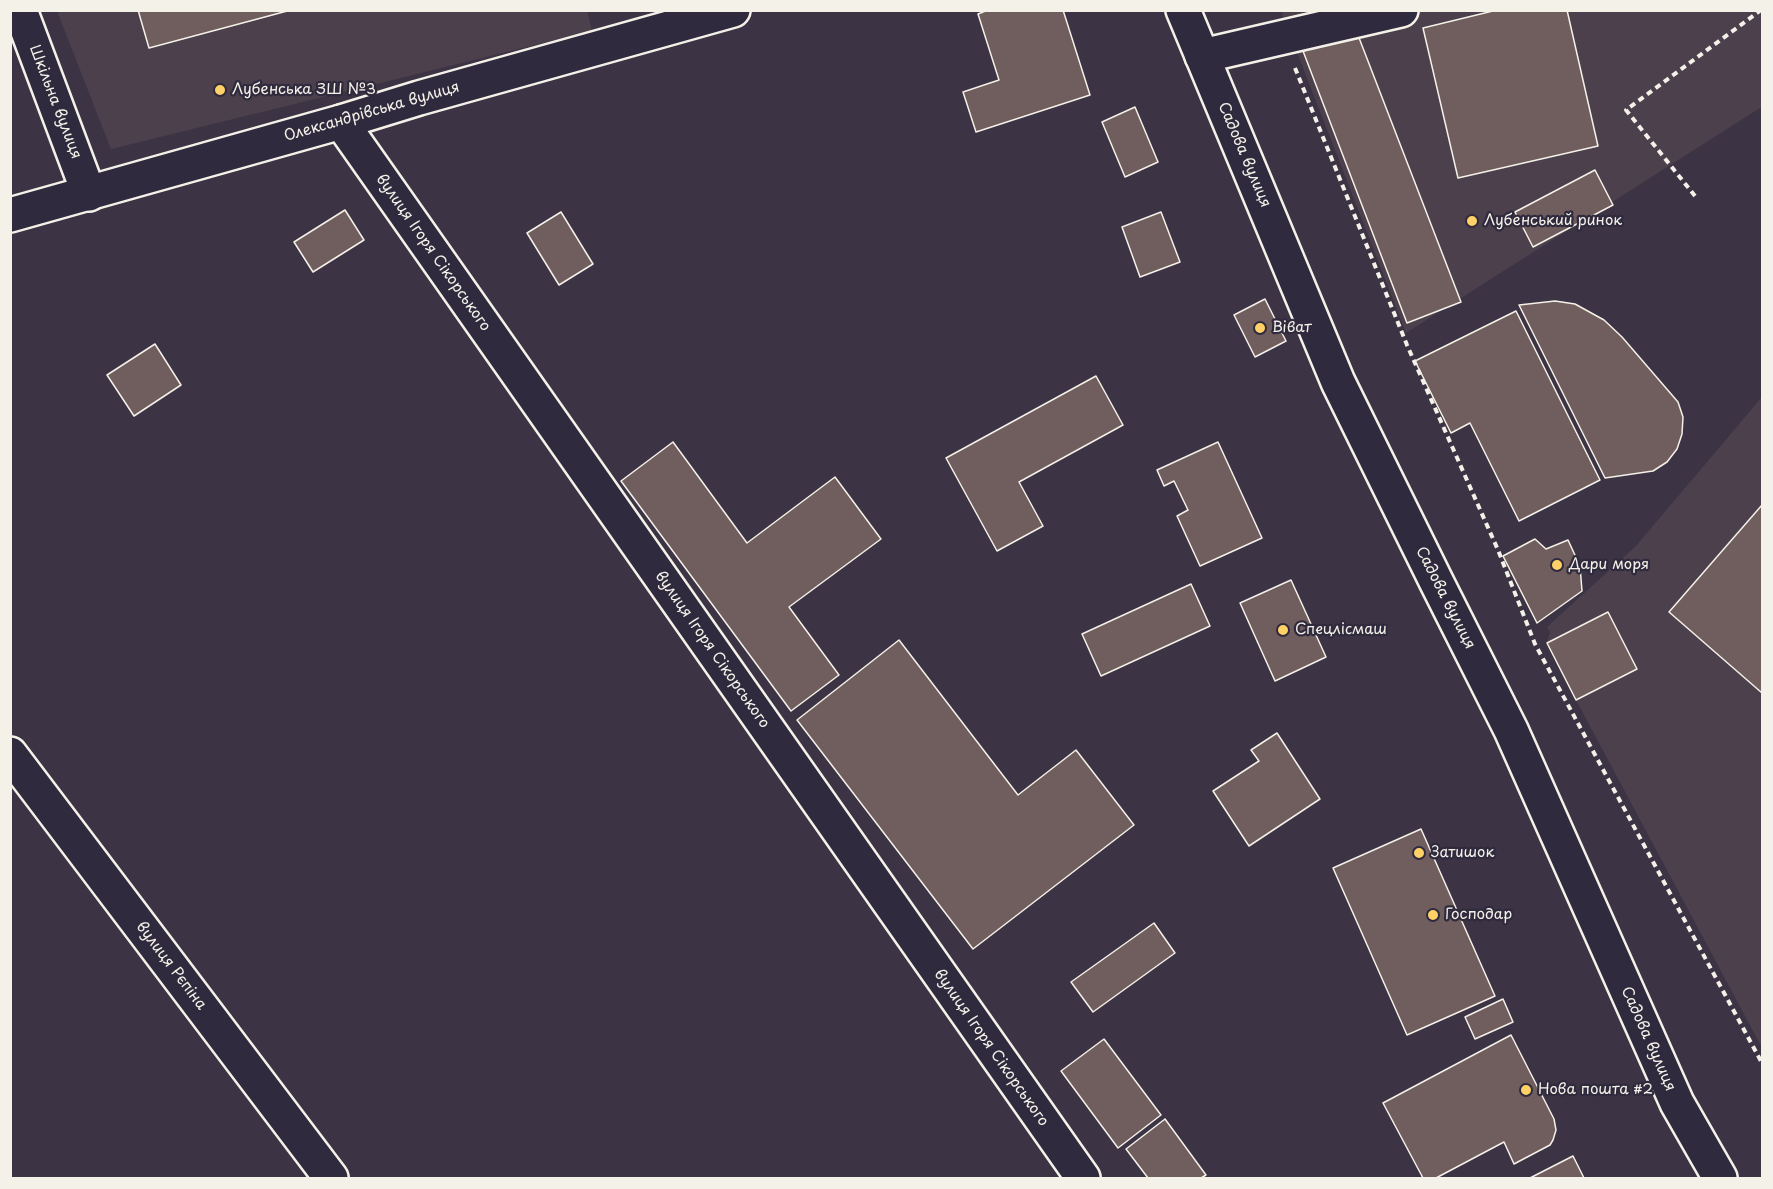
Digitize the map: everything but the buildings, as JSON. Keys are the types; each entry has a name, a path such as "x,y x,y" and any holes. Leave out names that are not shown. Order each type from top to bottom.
{"main road":[{"name":"Шкільна вулиця","path":"20,10 89,194"},
{"name":"Олександрівська вулиця","path":"10,215 733,10"},
{"name":"Садова вулиця","path":"1183,10 1338,382 1511,730 1677,1103 1720,1179"},
{"path":"1202,56 1401,10"},
{"name":"вулиця Ігоря Сікорського","path":"341,122 1083,1179"},
{"name":"вулиця Рєпіна","path":"10,754 331,1179"}],"path":[{"path":"1695,196 1626,110 1761,10"},
{"path":"1282,37 1407,345 1497,550 1535,644 1762,1063"}],"shaded area":[{"name":"Лубенська ЗШ №3","path":"587,10 592,31 111,149 57,11"},
{"name":"Лубенський ринок","path":"1281,11 1762,11 1762,110 1760,108 1406,333"},
{"path":"1762,397 1762,1043 1760,1044 1576,700 1547,643 1550,632 1547,627 1636,546"}],"place":[{"name":"Лубенська ЗШ №3","path":"220,90"},
{"name":"Лубенський ринок","path":"1472,221"},
{"name":"Віват","path":"1260,328"},
{"name":"Дари моря","path":"1557,565"},
{"name":"Спецлісмаш","path":"1283,630"},
{"name":"Затишок","path":"1419,853"},
{"name":"Господар","path":"1433,915"},
{"name":"Нова пошта #2","path":"1526,1090"}]}
